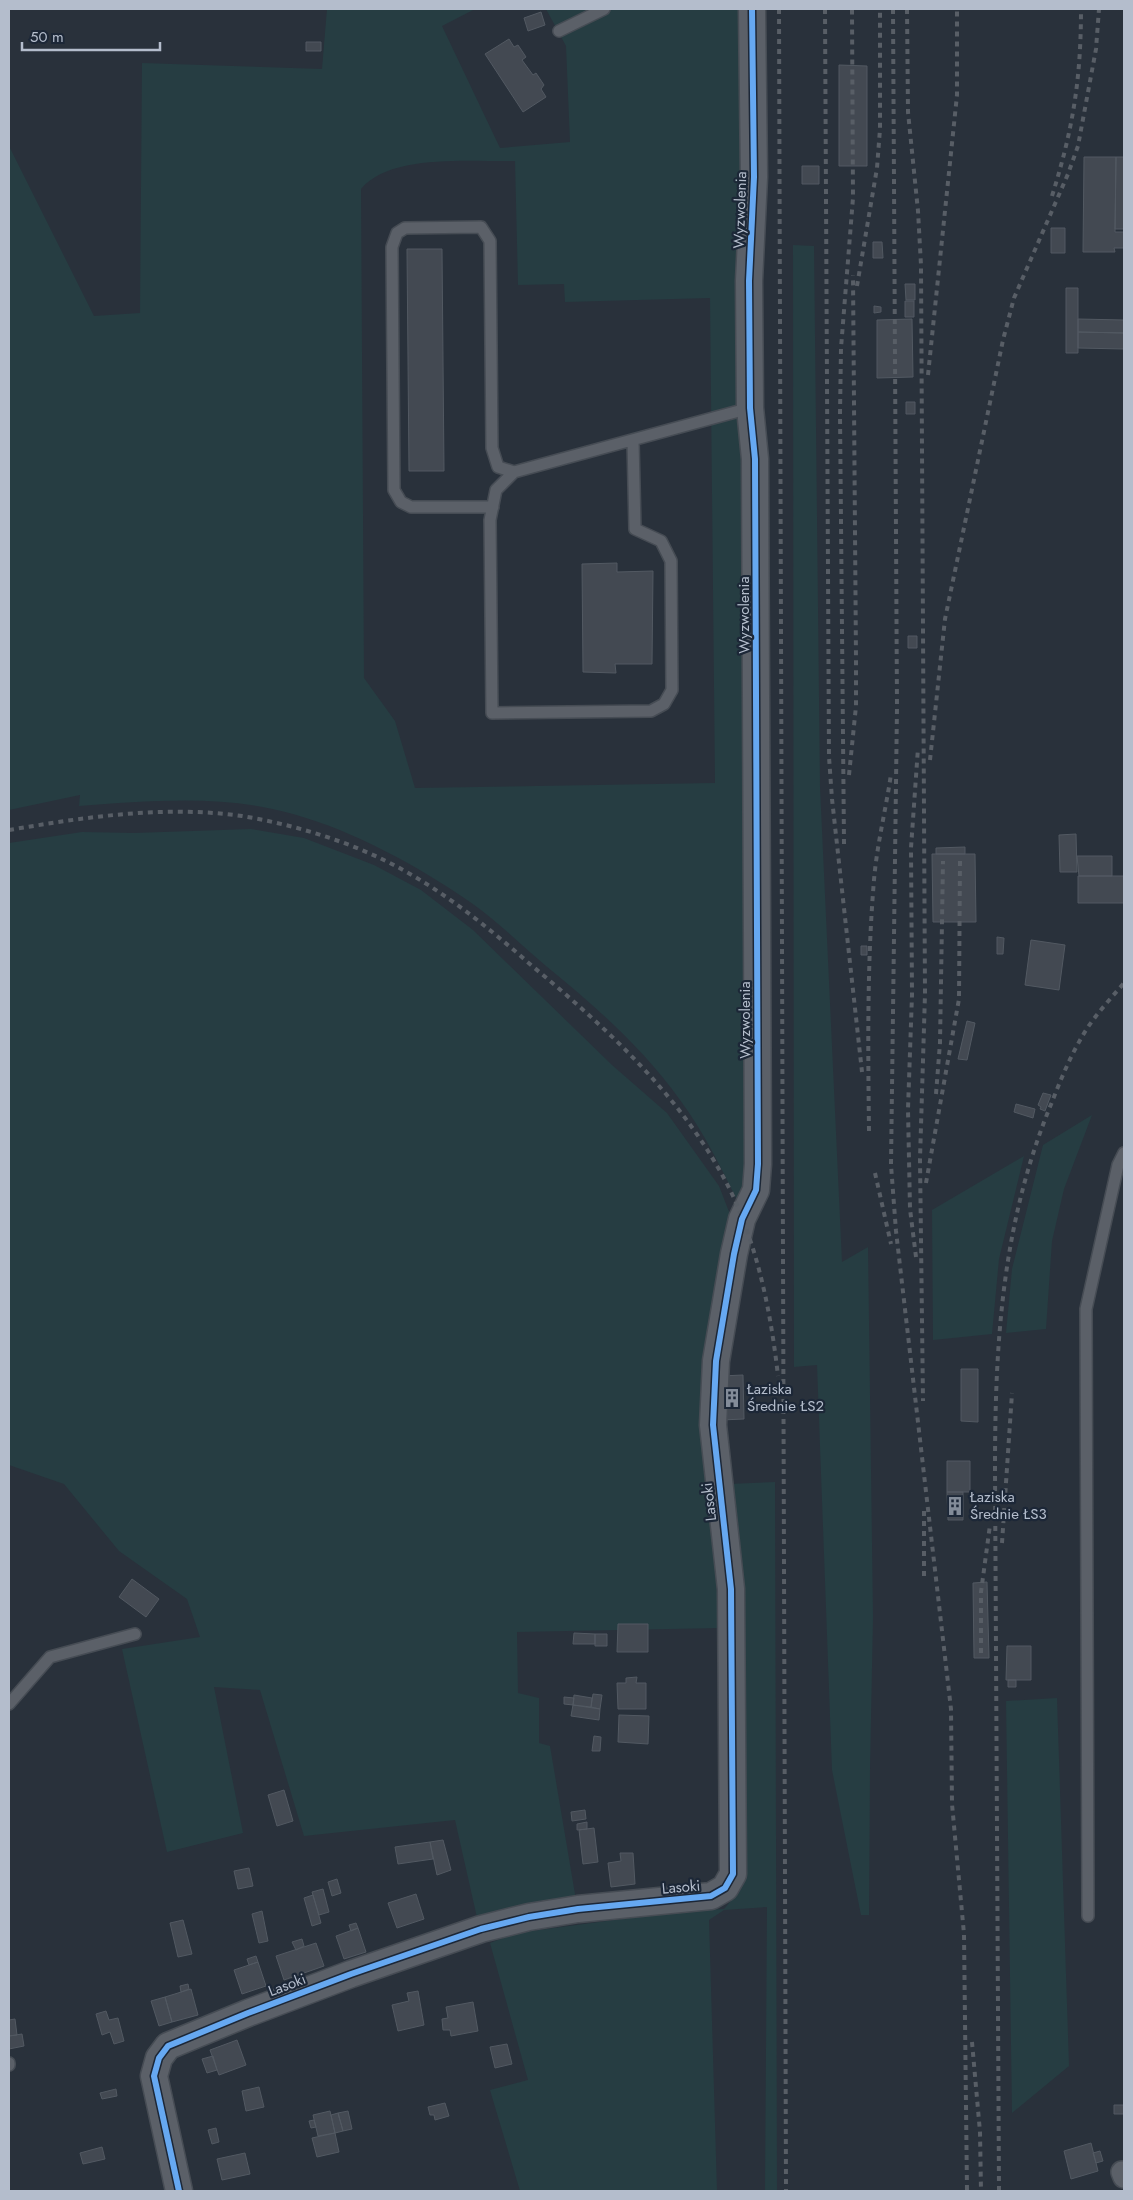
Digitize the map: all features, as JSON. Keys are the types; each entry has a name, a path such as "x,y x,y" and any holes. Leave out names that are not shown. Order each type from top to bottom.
{"street":[{"name":"Wyzwolenia","path":"742,1219 756,1190 758,1164 756,459 750,408 749,281 754,177 752,9"},
{"name":"Lasoki","path":"179,2191 154,2076 159,2058 168,2046 341,1978 480,1929 529,1917 578,1909 711,1896 724,1888 733,1874 731,1589 712,1425 716,1361 734,1254 742,1219"}],"lane":[{"path":"559,31 604,9"},
{"path":"493,507 411,507 400,502 394,490 392,247 397,233 405,228 481,227 490,240 492,448 498,467 514,472"},
{"path":"633,441 635,529 661,541 671,561 672,690 664,704 651,711 492,713 490,520 496,490 514,472 750,408"},
{"path":"1088,1916 1086,1309 1118,1165 1124,1153"},
{"path":"9,1704 50,1657 135,1634"}],"green space":[{"path":"327,9 475,9 442,26 500,148 570,142 566,46 546,9 746,9 747,179 735,314 747,506 748,1187 739,1204 712,1150 689,1112 651,1063 618,1028 490,917 429,875 385,851 339,830 293,814 267,808 214,801 133,802 79,806 80,795 9,810 9,146 94,316 140,313 142,63 322,69","holes":["455,161 515,161 518,285 564,284 565,302 710,298 715,783 415,788 395,721 364,678 361,189 374,178 391,170 411,165"]},
{"path":"793,245 814,246 820,787 842,1262 868,1247 873,1617 869,1915 861,1915 832,1770 817,1365 794,1367"},
{"path":"251,829 304,838 374,865 421,890 473,930 612,1065 667,1113 719,1186 733,1222 702,1417 720,1628 517,1632 518,1693 539,1698 539,1743 550,1746 576,1900 478,1922 455,1820 304,1836 260,1690 214,1687 243,1833 167,1852 122,1649 200,1637 187,1599 119,1551 64,1484 9,1465 9,843 82,832 134,833"},
{"path":"1092,1115 1064,1189 1052,1241 1046,1329 1006,1333 1012,1269 1043,1145"},
{"path":"1024,1156 999,1259 992,1334 933,1340 932,1210"},
{"path":"775,1482 777,2191 765,2191 767,1907 724,1910 709,1920 717,2191 520,2191 490,2090 528,2080 490,1943 516,1933 682,1911 724,1909 739,1891 743,1870 729,1484"},
{"path":"1057,1698 1069,2066 1012,2113 1006,1701"}],"building":[{"path":"541,12 545,25 528,31 524,18"},
{"path":"509,39 514,47 518,45 526,57 522,60 533,75 536,73 544,85 541,89 546,97 523,112 485,54"},
{"path":"306,42 321,42 321,51 306,51"},
{"path":"839,65 867,66 867,166 839,166"},
{"path":"1084,157 1116,157 1115,232 1124,232 1124,248 1114,248 1115,252 1083,252"},
{"path":"1116,157 1124,157 1124,229 1115,229"},
{"path":"802,166 819,166 819,184 802,184"},
{"path":"1051,228 1065,228 1065,253 1051,253"},
{"path":"873,242 882,242 883,258 873,258"},
{"path":"407,249 442,249 444,471 409,471"},
{"path":"905,284 915,284 915,300 906,300"},
{"path":"1066,288 1078,288 1078,353 1066,353"},
{"path":"905,301 914,301 914,317 905,317"},
{"path":"874,306 881,307 881,312 874,313"},
{"path":"912,319 913,377 877,378 877,320"},
{"path":"1078,319 1124,320 1124,333 1078,332"},
{"path":"1078,332 1124,333 1124,349 1078,348"},
{"path":"906,402 915,402 915,414 906,414"},
{"path":"617,563 617,572 653,571 652,664 615,664 616,673 583,672 582,564"},
{"path":"908,636 917,636 917,648 908,648"},
{"path":"1076,834 1077,872 1060,872 1059,835"},
{"path":"965,847 965,854 936,854 936,848"},
{"path":"932,854 975,854 976,922 933,922"},
{"path":"1077,856 1112,856 1112,876 1079,876"},
{"path":"1078,876 1124,876 1124,903 1078,903"},
{"path":"997,937 1004,938 1003,954 997,954"},
{"path":"1031,940 1065,945 1059,990 1025,985"},
{"path":"861,946 867,946 867,955 861,955"},
{"path":"967,1021 975,1023 967,1060 958,1059"},
{"path":"1043,1093 1051,1095 1045,1111 1040,1109 1041,1107 1038,1105"},
{"path":"1016,1104 1035,1109 1033,1118 1014,1112"},
{"path":"961,1369 978,1369 978,1422 961,1421"},
{"name":"Łaziska Średnie ŁS2","path":"743,1375 744,1419 721,1420 721,1376"},
{"path":"947,1461 970,1461 970,1492 947,1492"},
{"name":"Łaziska Średnie ŁS3","path":"947,1492 963,1492 963,1520 948,1520"},
{"path":"132,1579 159,1599 146,1617 119,1597"},
{"path":"987,1582 989,1658 974,1658 973,1583"},
{"path":"618,1624 648,1624 648,1652 617,1652"},
{"path":"574,1633 595,1634 595,1644 573,1644"},
{"path":"595,1634 607,1634 607,1646 595,1646"},
{"path":"1007,1646 1031,1646 1031,1680 1006,1680"},
{"path":"637,1677 636,1683 646,1683 646,1709 618,1709 617,1683 626,1683 626,1678"},
{"path":"1008,1680 1016,1680 1016,1687 1008,1687"},
{"path":"593,1694 602,1695 600,1709 591,1707"},
{"path":"574,1695 592,1698 591,1707 573,1705"},
{"path":"564,1697 574,1698 573,1705 564,1704"},
{"path":"573,1705 600,1709 599,1720 571,1716"},
{"path":"619,1715 649,1716 648,1744 618,1742"},
{"path":"594,1736 601,1737 600,1751 592,1751"},
{"path":"284,1790 293,1821 277,1826 268,1795"},
{"path":"585,1810 586,1819 572,1821 571,1812"},
{"path":"587,1822 587,1829 577,1830 577,1824"},
{"path":"594,1828 598,1862 583,1864 579,1830"},
{"path":"443,1840 451,1870 437,1875 430,1842"},
{"path":"430,1842 433,1859 398,1864 395,1847"},
{"path":"620,1853 633,1853 635,1884 611,1887 608,1863 621,1861"},
{"path":"249,1868 253,1886 238,1889 234,1871"},
{"path":"337,1879 341,1893 332,1896 328,1882"},
{"path":"323,1889 329,1912 319,1915 312,1892"},
{"path":"416,1894 424,1919 397,1928 388,1903"},
{"path":"313,1895 321,1923 312,1926 304,1898"},
{"path":"262,1911 268,1941 259,1943 252,1914"},
{"path":"183,1920 192,1954 178,1957 170,1923"},
{"path":"356,1923 358,1928 351,1931 349,1925"},
{"path":"358,1928 366,1952 344,1959 336,1936"},
{"path":"302,1939 304,1946 296,1950 292,1942"},
{"path":"316,1943 324,1966 284,1980 276,1956"},
{"path":"256,1956 258,1962 249,1965 247,1959"},
{"path":"258,1962 266,1986 242,1994 234,1970"},
{"path":"188,1984 189,1989 181,1992 180,1986"},
{"path":"191,1989 198,2015 172,2022 165,1997"},
{"path":"418,1991 424,2025 398,2031 392,2005 409,2001 407,1993"},
{"path":"165,1997 172,2022 159,2026 151,2001"},
{"path":"473,2002 478,2031 451,2036 450,2030 443,2030 442,2019 448,2018 446,2007"},
{"path":"106,2011 109,2020 118,2018 124,2041 114,2044 110,2032 102,2035 96,2014"},
{"path":"15,2019 17,2035 9,2036 9,2020"},
{"path":"22,2034 24,2046 9,2049 9,2036"},
{"path":"237,2040 246,2065 219,2075 210,2050"},
{"path":"507,2044 512,2064 495,2068 490,2047"},
{"path":"213,2056 217,2070 207,2073 202,2059"},
{"path":"259,2087 264,2107 246,2111 242,2091"},
{"path":"116,2089 117,2096 102,2099 100,2093"},
{"path":"445,2103 449,2116 435,2120 434,2115 430,2115 428,2107"},
{"path":"1114,2105 1124,2105 1124,2114 1114,2114"},
{"path":"330,2111 335,2133 318,2136 313,2115"},
{"path":"348,2111 352,2129 343,2131 338,2113"},
{"path":"338,2113 343,2131 335,2133 331,2115"},
{"path":"314,2120 316,2127 311,2128 309,2121"},
{"path":"216,2128 219,2142 212,2144 208,2130"},
{"path":"335,2133 339,2152 317,2157 312,2138"},
{"path":"1091,2143 1098,2171 1071,2179 1064,2151"},
{"path":"102,2147 105,2159 83,2164 80,2153"},
{"path":"1100,2151 1103,2161 1096,2163 1093,2153"},
{"path":"245,2153 250,2174 222,2180 217,2159"}],"railway":[{"path":"779,9 786,2191"},
{"path":"825,9 829,757 862,1072"},
{"path":"844,844 840,414 841,348 853,198 852,9"},
{"path":"857,286 877,168 880,129 880,9"},
{"path":"893,9 897,707 891,1165 896,1231 951,1709 952,1804 964,1934 967,2191"},
{"path":"907,9 908,112 918,211 921,265 925,994 920,1159 923,1401"},
{"path":"928,375 957,95 957,9"},
{"path":"1052,196 1074,104 1081,34 1081,9"},
{"path":"930,760 945,619 1003,340 1014,298 1068,174 1078,146 1096,49 1099,9"},
{"path":"849,775 856,706 853,275"},
{"path":"916,1257 910,1209 908,1109 912,995 911,848 918,748"},
{"path":"869,1131 868,1006 870,943 877,853 891,774"},
{"path":"9,830 96,817 154,812 213,813 242,816 283,824 325,836 365,851 403,870 454,902 561,990 618,1042 645,1070 694,1130 715,1162 733,1196 750,1239 768,1307 778,1376"},
{"path":"936,1094 940,1043 943,861"},
{"path":"926,1183 959,999 960,861"},
{"path":"999,2191 995,1422 1000,1329 1012,1237 1035,1147 1077,1045 1092,1021 1124,983"},
{"path":"875,1173 891,1244"},
{"path":"1002,1543 1012,1393"},
{"path":"924,1511 924,1576"},
{"path":"981,1653 981,1592 990,1525"},
{"path":"972,2042 980,2132 981,2191"}],"cycle path":[{"path":"179,2191 154,2076 159,2058 168,2046 351,1974 481,1929 529,1917 578,1909 711,1896 725,1888 733,1874 731,1589 713,1425 716,1361 734,1254 742,1219 756,1190 758,1164 755,459 750,408 749,281 754,177 752,9"}],"place":[{"name":"Łaziska Średnie ŁS2","path":"732,1398"},
{"name":"Łaziska Średnie ŁS3","path":"955,1506"}]}
